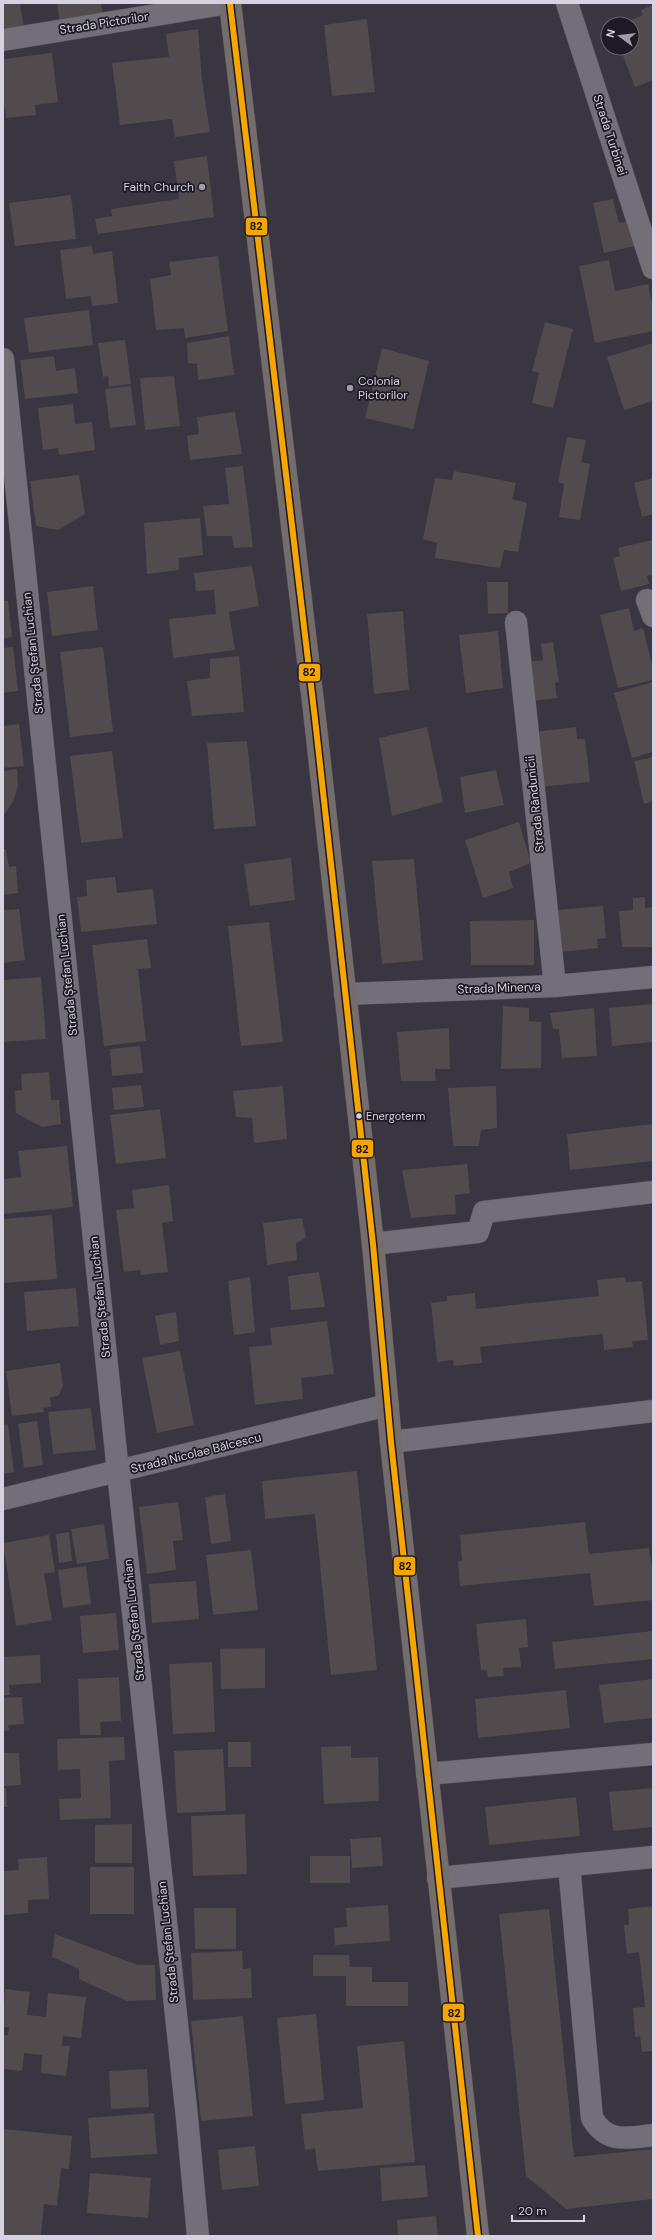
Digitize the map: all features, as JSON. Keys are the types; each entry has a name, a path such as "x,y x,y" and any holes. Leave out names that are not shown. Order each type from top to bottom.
{"main road":[{"path":"229,3 315,719 373,1244 391,1442 478,2236"}],"street":[{"name":"Strada Pictorilor","path":"3,40 229,3"},
{"name":"Strada Turbinei","path":"567,3 653,268"},
{"name":"Strada Ștefan Luchian","path":"3,358 198,2236"},
{"name":"Strada Rândunicii","path":"516,622 555,986"},
{"name":"Strada Minerva","path":"345,994 555,986 653,977"},
{"path":"373,1244 478,1232 484,1212 653,1192"},
{"name":"Strada Nicolae Bălcescu","path":"3,1499 388,1405"},
{"path":"391,1442 653,1411"},
{"path":"427,1774 653,1754"},
{"path":"438,1878 653,1857"},
{"path":"569,1865 592,2118 597,2128 606,2135 626,2138 653,2135"}],"building":[{"path":"3,3 20,3 24,29 3,32"},
{"path":"57,3 101,3 103,18 60,24"},
{"path":"653,5 653,80 635,87 623,56 640,56 640,16 643,15 641,10"},
{"path":"367,19 375,92 332,96 324,25"},
{"path":"198,29 202,80 210,132 175,137 172,119 120,125 112,63 169,57 166,34"},
{"path":"52,53 58,102 35,105 36,115 6,118 5,108 3,109 3,59"},
{"path":"207,156 214,217 98,234 95,219 112,216 111,209 179,199 174,161"},
{"path":"71,195 76,239 15,246 9,203"},
{"path":"613,199 619,223 629,221 635,246 604,253 593,203"},
{"path":"92,246 93,254 112,251 118,303 92,306 91,296 66,299 60,250"},
{"path":"218,256 228,331 185,338 184,328 156,330 150,279 171,275 169,262"},
{"path":"609,260 615,291 648,284 653,308 653,331 595,343 579,266"},
{"path":"89,310 93,345 29,353 24,318"},
{"path":"545,322 573,329 553,408 532,403 539,373 532,371"},
{"path":"229,336 234,375 198,380 197,364 188,363 187,343"},
{"path":"125,340 131,384 109,387 108,376 103,377 98,343"},
{"path":"653,343 653,401 624,410 607,357"},
{"path":"382,348 429,361 413,429 365,418"},
{"path":"54,356 56,371 75,368 78,393 25,399 20,360"},
{"path":"174,376 180,426 145,430 140,378"},
{"path":"131,386 136,425 110,428 105,389"},
{"path":"73,404 75,424 92,422 95,450 59,455 58,448 43,450 38,408"},
{"path":"235,412 242,454 190,460 187,436 199,434 197,417"},
{"path":"567,437 586,440 581,462 590,464 580,520 559,517 564,484 558,482"},
{"path":"243,466 253,547 234,548 232,536 207,536 203,506 229,504 225,468"},
{"path":"454,471 516,483 512,499 527,503 518,552 504,550 500,568 435,558 437,543 423,539 435,478 452,480"},
{"path":"79,475 85,514 58,530 36,526 30,481"},
{"path":"653,478 653,514 642,517 634,483"},
{"path":"200,518 203,555 179,558 179,570 147,574 144,523"},
{"path":"652,540 653,575 647,576 649,584 621,591 613,558 620,556 618,548"},
{"path":"252,566 259,606 229,612 235,650 173,658 169,619 216,614 214,590 196,591 194,573"},
{"path":"487,582 508,582 508,613 488,614"},
{"path":"93,586 98,630 52,636 47,592"},
{"path":"3,601 8,601 12,637 3,639"},
{"path":"629,608 634,631 643,628 653,668 653,680 618,688 600,615"},
{"path":"403,611 409,690 374,694 367,614"},
{"path":"498,631 503,688 466,693 459,635"},
{"path":"553,642 559,682 555,683 557,698 532,701 527,662 543,660 541,644"},
{"path":"13,647 18,691 3,693 3,648"},
{"path":"103,647 113,732 70,737 60,652"},
{"path":"239,656 244,712 192,716 187,681 210,678 210,659"},
{"path":"653,682 653,752 632,758 614,693"},
{"path":"19,724 24,766 3,768 3,726"},
{"path":"427,727 443,802 392,816 379,738"},
{"path":"576,727 577,739 585,739 590,782 540,787 534,732"},
{"path":"247,741 256,826 214,829 207,743"},
{"path":"112,751 123,838 81,843 70,756"},
{"path":"653,757 653,801 644,804 634,761"},
{"path":"17,769 18,786 13,802 3,816 3,771"},
{"path":"496,770 504,805 465,813 460,777"},
{"path":"519,822 531,863 509,872 513,888 483,898 465,840"},
{"path":"3,849 6,849 9,867 16,866 18,893 3,895"},
{"path":"291,858 295,900 250,906 244,864"},
{"path":"414,859 423,960 382,964 372,861"},
{"path":"115,877 117,893 153,889 157,924 81,932 77,897 87,896 86,880"},
{"path":"645,897 645,908 653,907 653,947 622,947 619,911 633,910 633,898"},
{"path":"603,906 606,938 597,939 598,948 561,952 557,910"},
{"path":"19,909 25,960 3,963 3,910"},
{"path":"534,920 534,965 471,965 470,921"},
{"path":"269,922 283,1042 241,1046 228,926"},
{"path":"147,939 151,968 138,969 146,1041 104,1046 92,945"},
{"path":"41,977 46,1039 3,1042 3,980"},
{"path":"653,1004 653,1042 612,1046 609,1008"},
{"path":"503,1006 529,1008 529,1021 541,1022 541,1068 501,1069"},
{"path":"594,1008 597,1056 562,1058 559,1029 553,1029 550,1013"},
{"path":"449,1028 450,1069 435,1069 436,1081 401,1081 397,1032"},
{"path":"140,1046 143,1073 112,1076 110,1049"},
{"path":"49,1072 51,1100 59,1100 61,1124 42,1127 16,1113 15,1091 22,1090 21,1074"},
{"path":"141,1085 144,1107 114,1110 112,1088"},
{"path":"283,1086 287,1139 254,1143 252,1118 236,1117 233,1091"},
{"path":"496,1086 497,1128 481,1130 479,1146 453,1146 448,1088"},
{"path":"160,1109 166,1158 116,1164 110,1115"},
{"path":"653,1124 653,1161 570,1170 567,1134"},
{"path":"67,1146 73,1207 3,1214 3,1179 21,1177 18,1151"},
{"path":"467,1164 470,1193 455,1195 456,1214 411,1218 402,1170"},
{"path":"169,1185 173,1221 162,1223 168,1272 141,1275 140,1270 124,1272 116,1210 134,1208 132,1190"},
{"path":"52,1215 57,1279 3,1283 3,1219"},
{"path":"302,1218 306,1238 296,1243 297,1260 267,1265 263,1223"},
{"path":"319,1272 325,1307 291,1310 288,1276"},
{"path":"250,1277 255,1332 234,1335 228,1281"},
{"path":"625,1277 626,1282 642,1281 648,1340 632,1341 633,1347 604,1350 603,1334 480,1347 482,1363 454,1366 453,1360 437,1362 431,1303 447,1301 447,1296 475,1293 476,1309 599,1296 597,1280"},
{"path":"76,1288 79,1326 27,1331 24,1292"},
{"path":"176,1312 179,1341 160,1345 155,1316"},
{"path":"327,1321 334,1374 301,1378 303,1399 255,1405 249,1347 272,1345 270,1328"},
{"path":"180,1351 194,1425 157,1433 142,1358"},
{"path":"60,1363 63,1385 59,1395 50,1398 51,1407 43,1408 44,1412 12,1416 6,1371"},
{"path":"91,1408 96,1450 53,1454 48,1412"},
{"path":"37,1421 43,1465 24,1468 18,1424"},
{"path":"8,1424 14,1472 3,1474 3,1425"},
{"path":"357,1471 377,1670 331,1675 315,1514 265,1519 262,1481"},
{"path":"225,1494 231,1541 211,1544 205,1497"},
{"path":"178,1502 183,1540 173,1541 176,1570 147,1574 139,1507"},
{"path":"585,1522 589,1554 649,1548 653,1574 653,1600 594,1606 590,1573 460,1586 458,1561 462,1560 460,1535"},
{"path":"104,1524 109,1559 77,1564 71,1529"},
{"path":"69,1532 72,1561 59,1563 56,1534"},
{"path":"49,1535 55,1572 44,1574 52,1620 16,1626 3,1543"},
{"path":"251,1550 258,1610 213,1615 206,1555"},
{"path":"86,1566 91,1604 63,1608 58,1570"},
{"path":"196,1581 199,1619 152,1623 149,1584"},
{"path":"116,1613 119,1650 83,1653 80,1616"},
{"path":"526,1619 528,1647 519,1648 521,1667 503,1668 504,1676 488,1677 487,1670 481,1670 476,1624"},
{"path":"653,1631 653,1659 555,1669 552,1642"},
{"path":"265,1648 265,1688 221,1689 220,1649"},
{"path":"40,1655 41,1683 9,1685 10,1695 3,1695 3,1657"},
{"path":"212,1662 215,1732 173,1734 169,1664"},
{"path":"119,1677 121,1721 100,1722 101,1735 80,1735 78,1679"},
{"path":"653,1679 653,1718 604,1723 599,1685"},
{"path":"566,1690 570,1728 478,1738 475,1699"},
{"path":"22,1697 24,1724 8,1725 9,1730 3,1731 3,1698"},
{"path":"124,1737 125,1760 109,1761 111,1818 60,1820 59,1799 81,1798 80,1769 58,1770 57,1739"},
{"path":"228,1742 251,1742 251,1767 228,1767"},
{"path":"351,1746 351,1758 378,1757 379,1801 324,1804 321,1747"},
{"path":"223,1749 226,1811 177,1813 174,1751"},
{"path":"3,1753 19,1753 21,1785 3,1786"},
{"path":"3,1788 6,1788 7,1807 3,1807"},
{"path":"653,1788 653,1827 613,1831 609,1792"},
{"path":"576,1797 580,1836 489,1845 485,1807"},
{"path":"245,1814 247,1874 193,1876 191,1816"},
{"path":"132,1824 132,1863 95,1863 95,1825"},
{"path":"381,1837 383,1866 352,1868 350,1839"},
{"path":"310,1856 350,1856 350,1883 310,1883"},
{"path":"47,1857 49,1899 28,1900 28,1913 3,1915 3,1871 19,1870 18,1859"},
{"path":"90,1867 134,1867 134,1914 90,1914"},
{"path":"388,1905 390,1941 335,1945 334,1928 347,1927 346,1908"},
{"path":"653,1906 653,2051 642,2052 640,2036 635,2037 633,2008 645,2007 639,1952 627,1954 624,1925 629,1925 628,1909"},
{"path":"194,1908 236,1908 236,1949 195,1949"},
{"path":"549,1909 574,2157 653,2149 653,2199 566,2209 526,2176 499,1914"},
{"path":"55,1934 138,1965 155,1965 156,2000 127,2001 79,1979 79,1969 52,1957"},
{"path":"242,1951 243,1969 251,1968 252,1998 193,2000 191,1953"},
{"path":"313,1955 349,1955 350,1967 372,1967 372,1982 408,1982 408,2006 346,2006 346,1976 313,1976"},
{"path":"5,1989 30,1992 27,2015 46,2017 48,1993 86,1997 81,2038 63,2036 62,2046 70,2046 66,2076 41,2073 42,2055 24,2053 22,2071 3,2069 3,2035 8,2035 9,2027 3,2027"},
{"path":"316,2014 324,2100 285,2104 277,2018"},
{"path":"243,2016 253,2116 201,2121 191,2021"},
{"path":"404,2041 415,2162 318,2171 315,2148 305,2150 301,2114 363,2108 357,2046"},
{"path":"147,2069 149,2107 111,2109 109,2071"},
{"path":"154,2113 157,2154 91,2158 88,2118"},
{"path":"4,2129 72,2136 69,2169 61,2168 57,2206 44,2204 41,2236 3,2236"},
{"path":"255,2146 259,2186 222,2190 218,2150"},
{"path":"425,2165 428,2197 382,2201 380,2168"},
{"path":"90,2173 151,2178 148,2218 87,2213"},
{"path":"436,2216 438,2236 398,2236 397,2220"}],"transit line":[{"name":"82","path":"230,3 315,719 373,1244 391,1442 478,2236"}],"place":[{"name":"Faith Church","path":"202,187"},
{"name":"Colonia Pictorilor","path":"350,388"},
{"name":"Energoterm","path":"359,1116"}]}
